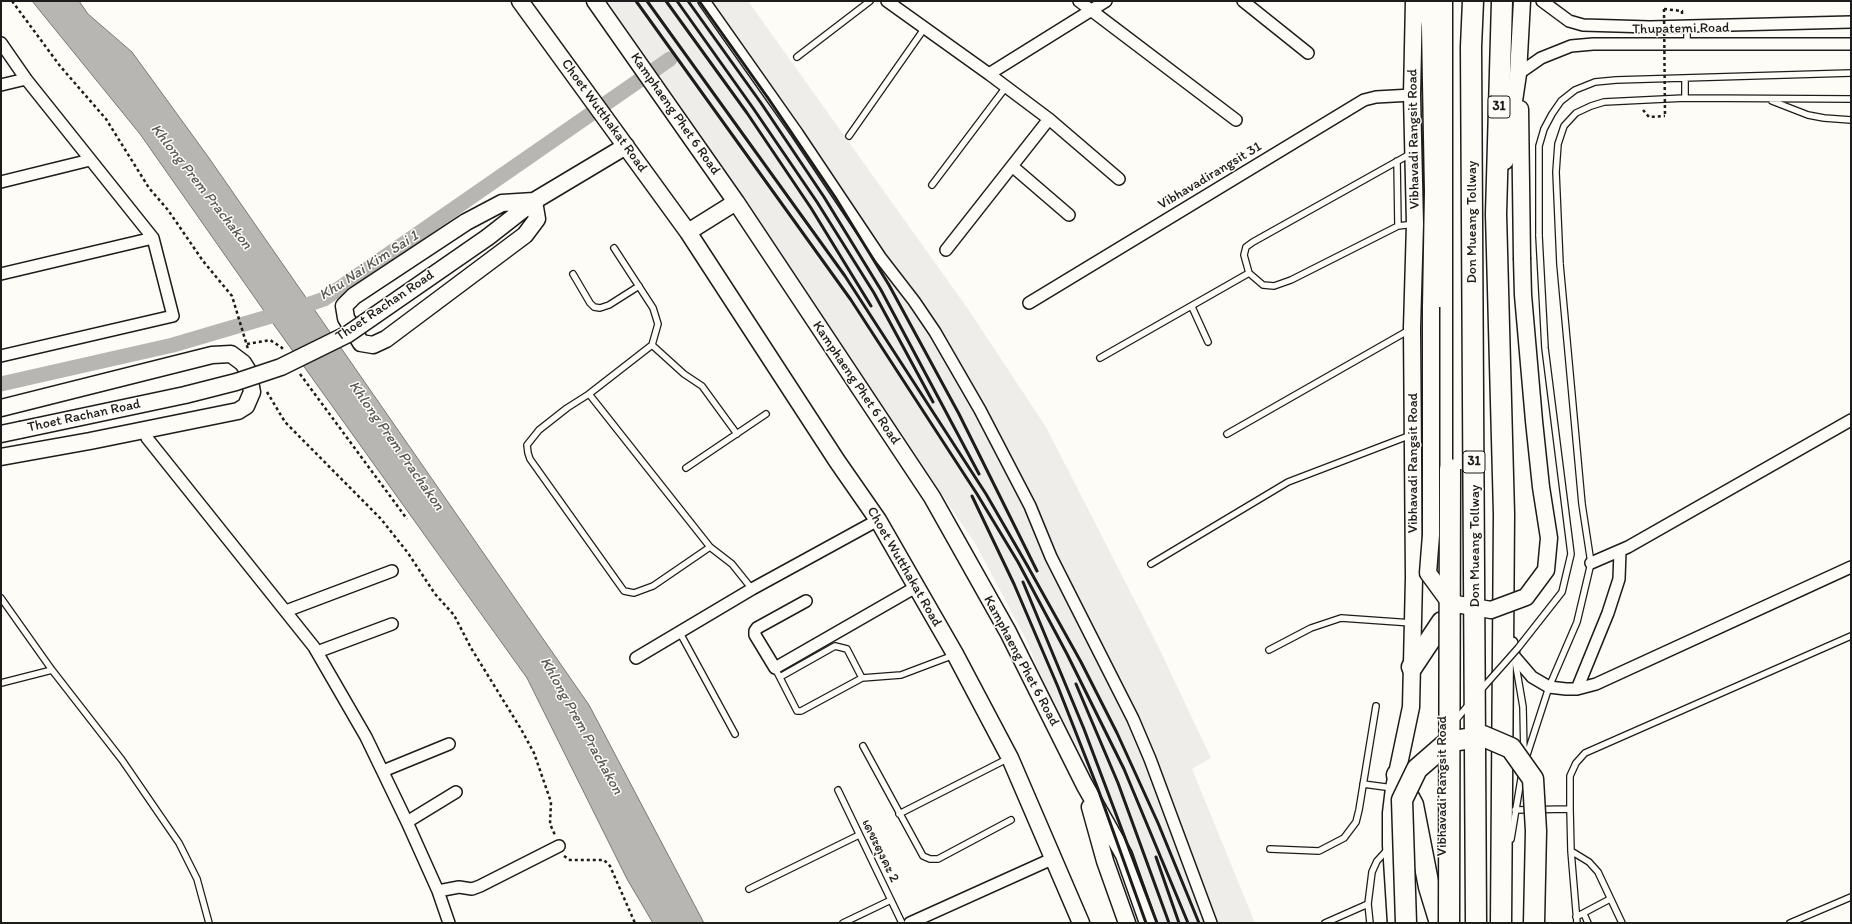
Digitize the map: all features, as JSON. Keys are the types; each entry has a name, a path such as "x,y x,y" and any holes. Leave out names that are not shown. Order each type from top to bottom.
{"highway":[{"name":"Vibhavadi Rangsit Road","path":"1441,923 1442,1"},
{"name":"Don Mueang Tollway","path":"1448,923 1449,573 1454,1"},
{"name":"Don Mueang Tollway","path":"1473,1 1471,55 1476,923"},
{"name":"31","path":"1501,920 1504,514 1496,214 1502,1"},
{"path":"1412,667 1442,622"},
{"path":"1406,923 1402,800 1417,769 1448,742 1483,736 1511,748 1533,779 1536,831 1534,923"},
{"path":"1395,782 1413,805 1429,887 1441,923"}],"main road":[{"name":"Choet Wutthakat Road","path":"520,1 688,232 837,461 878,520 954,654 1010,758 1081,923"},
{"name":"Kamphaeng Phet 6 Road","path":"596,1 736,202 932,497 1008,632 1084,784 1124,854 1148,923"},
{"path":"1428,1 1430,27 1433,191 1431,244 1431,535 1428,573 1450,603 1491,610 1526,597 1546,570 1549,538 1541,487 1523,295 1521,124 1517,81"},
{"name":"31","path":"1496,214 1517,81 1522,1"},
{"path":"1410,4 1430,27"},
{"name":"Vibhavadi Rangsit Road","path":"1396,923 1391,845 1395,782 1411,707 1413,623 1412,328 1415,224 1410,4"},
{"name":"Thoet Rachan Road","path":"1,434 185,395 236,382 280,367 348,334 488,237 534,201 626,146"},
{"path":"534,201 537,219 525,235 386,339 373,345 361,343 346,318 344,306 354,296 472,219 502,203 534,201"},
{"path":"688,232 736,202"},
{"path":"1,408 212,355 231,354 243,363 248,371 252,392 246,406 238,411 90,441 1,457"},
{"name":"Kamphaeng Phet 6 Road","path":"1084,784 1105,861 1127,923"}],"street":[{"path":"887,1 924,29 990,74 1049,119 1119,179"},
{"path":"1079,1 1236,120"},
{"path":"990,74 1106,1"},
{"path":"1243,1 1308,53"},
{"name":"Thupatemi Road","path":"1542,1 1569,21 1584,25 1687,26 1851,22"},
{"path":"706,3 798,133 880,257 914,301 935,332 980,410 1030,506 1051,557 1133,719 1150,759 1212,923"},
{"path":"1,43 26,79 153,238 173,316 1,356"},
{"name":"Thupatemi Road","path":"1517,81 1542,58 1571,46 1851,44"},
{"path":"1,85 26,79"},
{"name":"Vibhavadirangsit 31","path":"1029,302 1364,100 1376,97 1412,95"},
{"path":"946,250 1049,119"},
{"path":"1,182 90,160"},
{"path":"1012,166 1069,215"},
{"path":"1,274 153,238"},
{"path":"1591,563 1620,551 1851,420"},
{"path":"147,438 286,611 317,652 366,737 383,771 438,891 449,923"},
{"path":"1504,514 1510,630 1514,656 1532,677 1549,687 1566,690 1596,684 1851,566"},
{"path":"636,658 752,590 878,520"},
{"path":"1577,689 1608,613 1619,578 1620,551"},
{"path":"286,611 392,571"},
{"path":"806,601 754,631 777,672 916,587"},
{"path":"317,652 392,624"},
{"path":"383,771 449,744"},
{"path":"407,822 456,792"},
{"path":"438,891 459,887 472,889 560,846"},
{"path":"910,923 1054,858"}],"lane":[{"path":"797,57 870,1"},
{"path":"1687,26 1687,44"},
{"path":"849,136 924,29"},
{"path":"1444,735 1518,648 1562,592 1571,554 1546,348 1540,236 1539,146 1544,129 1561,101 1575,90 1595,82 1616,80 1851,73"},
{"path":"1685,98 1686,79"},
{"path":"932,185 1006,87"},
{"path":"1510,849 1515,810 1524,763 1549,687 1577,622 1591,563 1582,504 1560,264 1556,172 1558,151 1564,126 1576,113 1604,102 1685,98 1851,99"},
{"path":"1768,99 1808,115 1851,120"},
{"path":"1414,152 1253,242 1246,247 1244,256 1249,273 1263,285 1274,286 1291,280 1398,226 1415,224"},
{"path":"1397,161 1398,226"},
{"path":"614,248 653,308 658,324 652,345 539,430 527,445 528,453 624,591 634,593 654,586 710,547"},
{"path":"1100,358 1192,307 1249,273"},
{"path":"574,274 590,303 594,307 600,308 609,305 639,286"},
{"path":"1192,307 1208,342"},
{"path":"1227,434 1412,328"},
{"path":"652,345 684,374 702,386 737,434"},
{"path":"588,394 710,547 732,564 752,590"},
{"path":"686,468 766,414"},
{"path":"1150,564 1288,482 1413,434"},
{"path":"1,598 52,670 122,760 179,843 198,879 209,923"},
{"path":"1269,650 1311,628 1341,618 1413,623"},
{"path":"680,633 735,734"},
{"path":"1576,920 1571,851 1570,776 1576,763 1585,753 1851,636"},
{"path":"862,678 847,649 835,646 777,672 797,710 801,711 862,678 901,675 954,654"},
{"path":"1514,656 1523,707 1524,763"},
{"path":"1,683 52,670"},
{"path":"1270,849 1319,851 1344,838 1356,822 1376,706"},
{"path":"1417,769 1440,740"},
{"path":"863,746 923,856 930,859 938,859 1011,820"},
{"path":"899,814 1010,758"},
{"path":"1363,784 1395,782"},
{"name":"เดชะตุงคะ 2","path":"838,790 902,923"},
{"path":"1515,810 1570,809"},
{"path":"749,889 859,835"},
{"path":"1370,923 1368,904 1372,872 1377,861 1391,845"},
{"path":"1571,851 1589,862 1598,872 1622,923"},
{"path":"1501,920 1508,864"},
{"path":"1790,923 1851,897"},
{"path":"1576,920 1610,899"},
{"path":"843,923 890,900"},
{"path":"1325,923 1368,904"},
{"path":"1584,914 1588,923"}],"path":[{"path":"12,1 60,66 106,119 149,188 168,210 203,261 232,296 249,351"},
{"path":"1634,100 1649,117 1665,116 1664,9"},
{"path":"247,344 270,340 281,347 285,353"},
{"path":"297,370 407,518"},
{"path":"267,391 285,422 380,519 408,553 435,594 454,615 471,648 521,729 534,753 547,785 551,802 550,824 565,858 570,860 604,860 610,866 635,923"}],"shaded area":[{"path":"604,1 748,1 968,309 1046,427 1157,644 1211,758 1192,769 1255,923 1132,923 1123,890 1026,639 975,543"}],"water":[{"name":"Khlong Prem Prachakon","path":"32,1 79,1 88,14 132,52 209,158 589,705 704,923 653,923 627,879 527,678 262,308 140,134"}],"waterway":[{"name":"Khu Nai Kim Sai 1","path":"1,384 173,345 324,299 670,59"}],"railway":[{"path":"636,1 851,300 977,494 1018,562 1067,654 1124,769 1188,923"},
{"path":"647,1 845,276 986,494 1081,662 1117,733 1158,823 1199,923"},
{"path":"666,1 747,113 811,208 871,306"},
{"path":"677,1 753,108 817,202 874,293 933,402"},
{"path":"688,1 761,103 824,197 881,290 979,474"},
{"path":"699,1 768,98 835,197 889,285 959,414 1037,571"},
{"path":"972,496 1014,584 1058,687 1098,789 1146,923"},
{"path":"1023,582 1084,729 1157,923"},
{"path":"1076,684 1118,783 1169,923"},
{"path":"1156,857 1179,923"}]}
